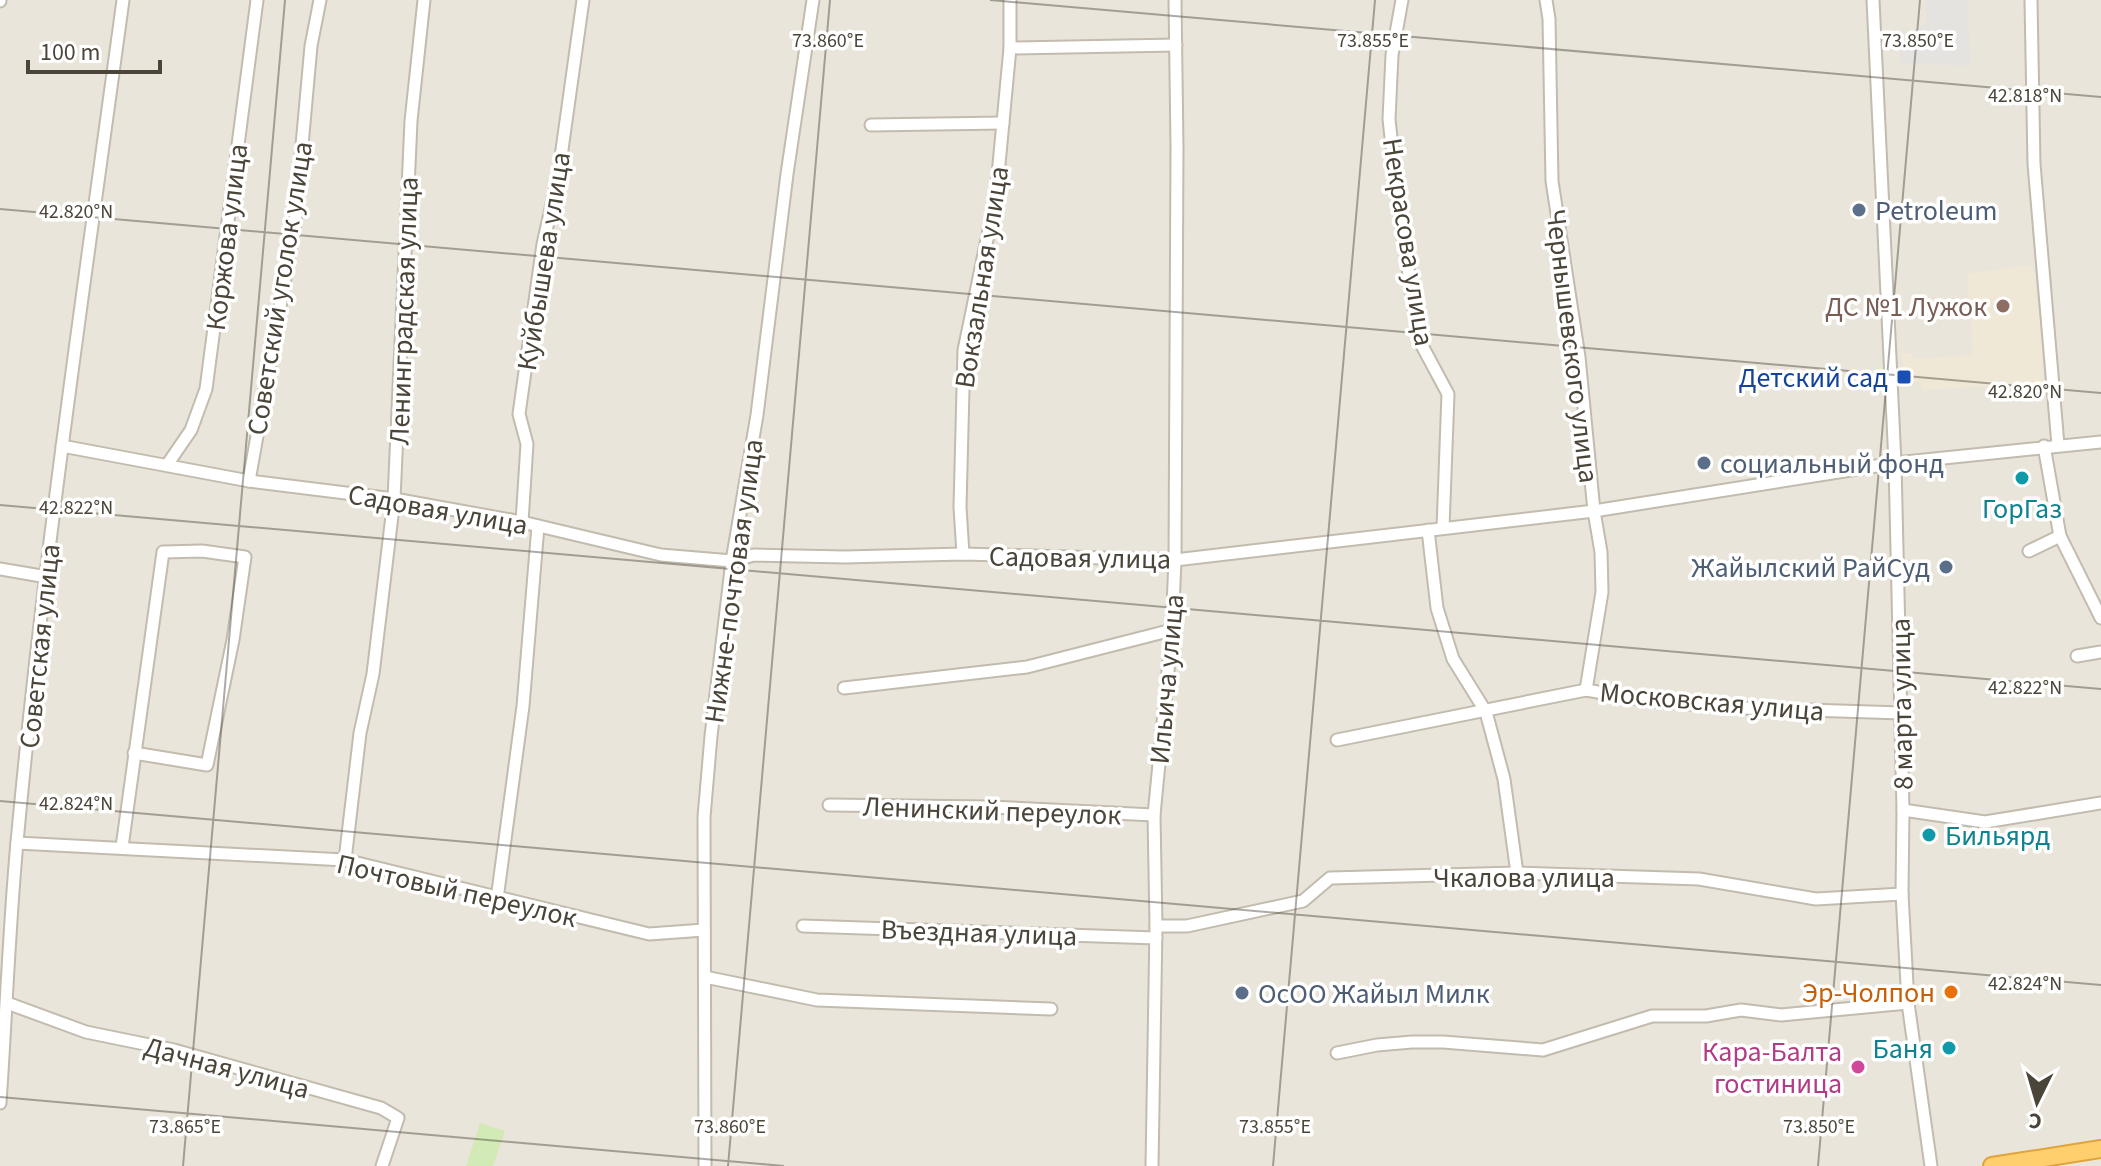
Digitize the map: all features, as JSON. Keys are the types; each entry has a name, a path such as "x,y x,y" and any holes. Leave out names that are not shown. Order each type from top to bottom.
{"highway":[{"path":"1992,1166 2101,1149"}],"street":[{"name":"Советская улица","path":"0,1103 7,1003 6,931 62,446 123,0"},
{"name":"Коржова улица","path":"167,465 191,430 206,389 257,0"},
{"name":"Советский уголок улица","path":"249,481 295,222 311,46 320,0"},
{"name":"Ленинградская улица","path":"345,860 360,733 373,674 394,499 411,121 424,0"},
{"name":"Куйбышева улица","path":"522,522 527,444 519,414 543,244 558,178 583,0"},
{"name":"Нижне-почтовая улица","path":"705,1166 704,817 732,561 757,415 787,174 813,0"},
{"name":"Вокзальная улица","path":"963,554 960,507 964,350 996,196 1010,48 1010,0"},
{"name":"Ильича улица","path":"1152,1166 1156,932 1154,815 1172,630 1175,560 1175,0"},
{"name":"Некрасова улица","path":"1402,0 1392,55 1389,119 1419,340 1448,394 1443,528"},
{"name":"Чернышевского улица","path":"1546,0 1552,107 1552,181 1579,357 1601,552 1602,592 1586,690"},
{"name":"8 марта улица","path":"1873,0 1895,463 1902,894 1908,1003 1931,1166"},
{"path":"2031,0 2034,164 2058,445"},
{"path":"1010,48 1176,45"},
{"path":"871,125 1003,123"},
{"name":"Садовая улица","path":"62,446 249,481 394,499 522,522 661,555 732,561 754,555 845,557 963,554 1175,560 1594,511 1895,463 2101,442"},
{"path":"2044,446 2060,536 2101,618"},
{"path":"497,899 523,706 538,526"},
{"path":"1428,530 1437,608 1453,659 1486,712 1504,779 1517,873"},
{"path":"2029,551 2060,536"},
{"path":"122,847 134,753 163,552 202,551 245,557 233,640 207,765 134,753"},
{"path":"0,569 47,577"},
{"path":"844,688 1027,667 1172,630"},
{"path":"2077,656 2101,652"},
{"name":"Московская улица","path":"1337,740 1586,690 1681,704 1793,711 1901,713"},
{"path":"1903,810 1985,822 2101,803"},
{"name":"Ленинский переулок","path":"829,805 990,807 1154,815"},
{"name":"Почтовый переулок","path":"17,843 345,860 649,934 704,930"},
{"name":"Чкалова улица","path":"1156,932 1303,901 1330,878 1517,873 1699,879 1816,899 1902,894"},
{"name":"Въездная улица","path":"803,926 1156,932"},
{"path":"705,977 817,1000 1051,1009"},
{"name":"Дачная улица","path":"7,1003 86,1032 174,1050 381,1108 398,1118 382,1166"},
{"path":"1337,1053 1412,1042 1543,1050 1652,1016 1706,1016 1741,1010 1781,1015 1908,1003"}],"shaded area":[{"path":"0,0 2101,0 2101,1166 0,1166"},
{"path":"1926,0 1967,0 1971,66 1900,63 1900,38 1926,24"},
{"name":"ДС №1 Лужок","path":"2027,265 2033,269 2042,338 2043,385 1923,390 1920,382 1905,383 1901,353 1912,353 1913,359 1973,355 1967,274"}],"green space":[{"path":"480,1123 505,1131 493,1166 466,1166"}],"place":[{"name":"Petroleum","path":"1859,210"},
{"name":"ДС №1 Лужок","path":"2003,306"},
{"name":"Детский сад","path":"1904,377"},
{"name":"социальный фонд","path":"1704,463"},
{"name":"ГорГаз","path":"2022,478"},
{"name":"Жайылский РайСуд","path":"1946,567"},
{"name":"Бильярд","path":"1929,835"},
{"name":"Эр-Чолпон","path":"1951,992"},
{"name":"ОсОО Жайыл Милк","path":"1242,993"},
{"name":"Баня","path":"1949,1048"},
{"name":"Кара-Балта гостиница","path":"1858,1067"}]}
